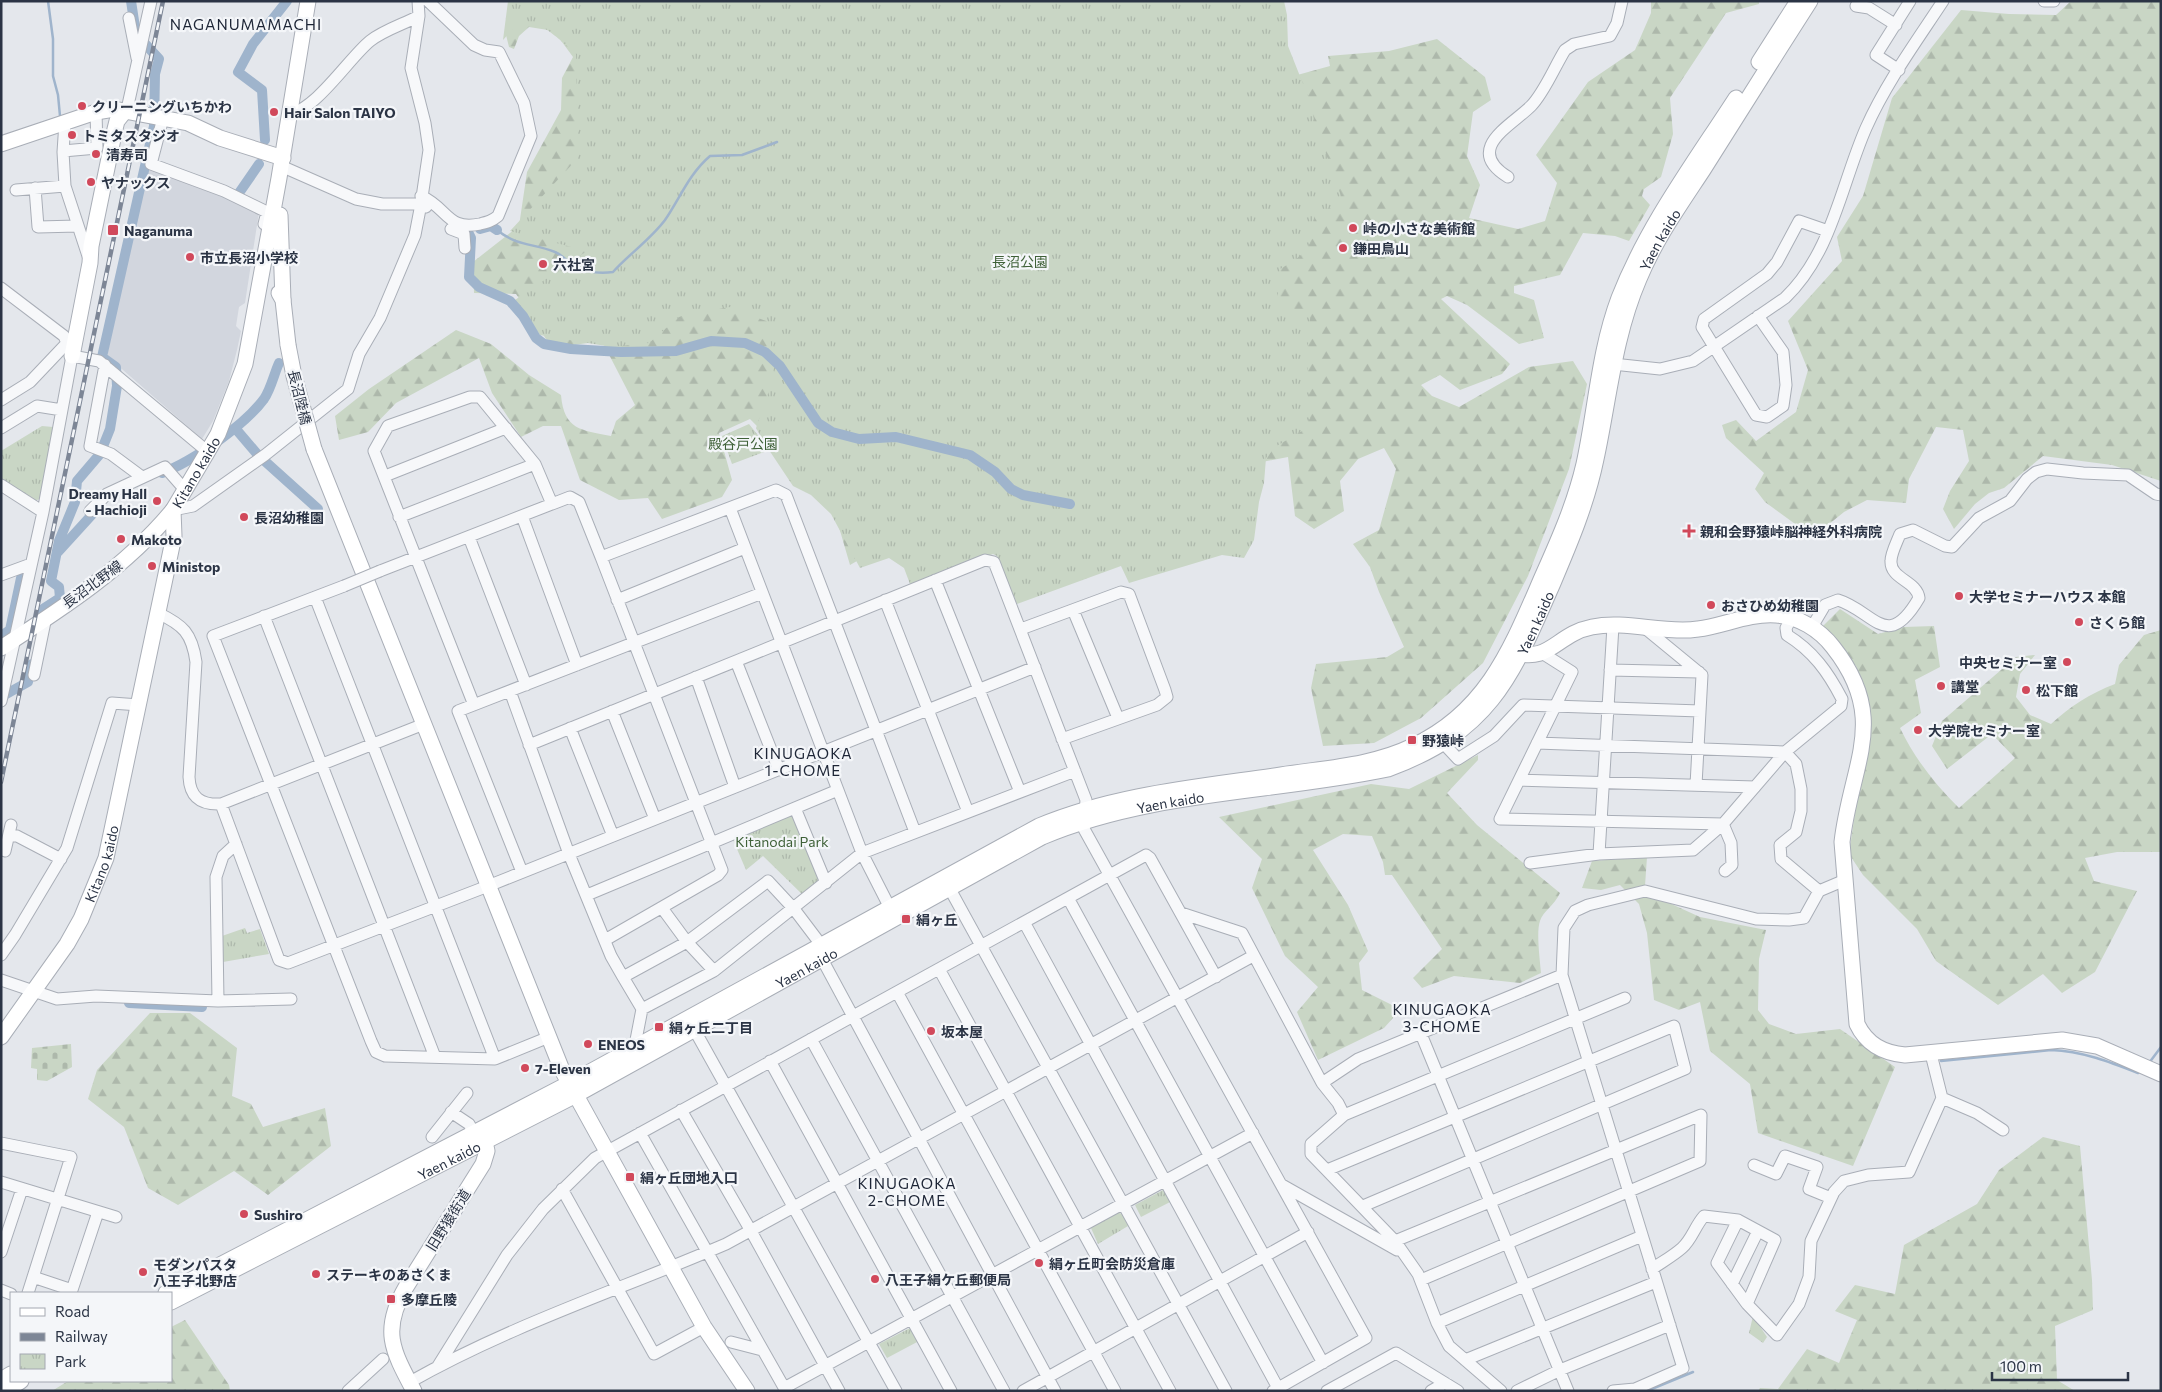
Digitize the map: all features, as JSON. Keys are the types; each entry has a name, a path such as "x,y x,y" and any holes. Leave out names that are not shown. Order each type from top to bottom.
{"main road":[{"name":"Kitano kaido","path":"1,1036 34,991 81,920 106,858 174,536 173,510 208,452 227,413 245,364 257,281 281,167 308,1"},
{"name":"Yaen kaido","path":"1085,814 1381,770 1407,762 1443,743 1460,732 1489,703 1506,682 1515,653 1573,506 1585,460 1606,346 1619,300 1632,267 1661,214 1798,1"},
{"name":"Yaen kaido","path":"168,1292 694,1029 822,952 890,908 1042,837 1085,814 1138,796 1363,762 1398,753 1432,736 1459,716 1482,693 1515,653 1574,533 1587,496 1597,456 1613,364 1632,297 1657,242 1810,1"},
{"path":"3,144 96,112 106,110 124,111 188,123 281,167"},
{"path":"71,348 90,263 91,246 115,129 117,121 124,111"},
{"name":"長沼陸橋","path":"281,167 283,300 288,345 294,376 314,449 571,1090 704,1327 747,1391"},
{"path":"257,281 271,285 283,300"},
{"name":"長沼北野線","path":"1,648 101,580 134,552 173,510"},
{"path":"1515,653 1535,656 1565,637 1581,629 1594,626 1689,630 1761,616 1792,617 1812,627 1830,643 1848,668 1862,701 1865,724 1863,746 1845,815 1842,842 1857,1024 1862,1034 1871,1044 1886,1052 1931,1054 2013,1051 2062,1040 2087,1043 2150,1069"},
{"name":"Yaen kaido","path":"571,1090 639,1046 822,952 946,883"},
{"name":"Yaen kaido","path":"172,1301 481,1135"},
{"name":"旧野猿街道","path":"412,1387 397,1356 391,1332 391,1317 395,1306 480,1170 487,1150 481,1135"},
{"path":"5,1391 19,1382"}],"street":[{"path":"124,111 128,106 151,1"},
{"path":"173,510 193,506 265,455 348,389 359,354 380,318 415,234 429,150 425,123 411,68 419,16 418,1"},
{"path":"281,167 356,199 382,204 421,200 431,201 454,222 465,227 492,221 498,216 531,136 524,103 499,52 485,50 474,45 428,1"},
{"path":"1508,177 1497,170 1492,161 1490,155 1492,142 1504,128 1532,105 1566,50 1574,44 1610,36 1617,23 1622,1"},
{"path":"1899,70 1876,55 1910,1"},
{"path":"1613,364 1648,369 1677,367 1692,361 1716,347 1785,298 1798,286 1809,271 1828,231 1867,127 1899,70 1943,1"},
{"path":"2044,1 2054,1"},
{"path":"1856,6 1869,8 1896,25"},
{"path":"290,113 298,112 322,92 371,40 419,16"},
{"path":"129,18 138,64"},
{"path":"63,151 97,148 96,112"},
{"path":"163,118 151,164 224,191 267,212 257,281"},
{"path":"65,122 63,151 65,186 90,263"},
{"path":"16,190 65,186"},
{"path":"35,188 38,227 77,226"},
{"path":"421,200 435,212 448,228 464,234 464,248"},
{"path":"1758,316 1783,352 1786,385 1783,406 1767,417 1756,415 1702,327 1704,318 1767,274 1777,262 1799,221 1828,231"},
{"path":"1,288 64,336 71,348 105,366 208,452"},
{"path":"1,400 30,382 71,348"},
{"path":"1,701 43,512 62,410 71,348"},
{"path":"105,366 90,446 112,454 142,477"},
{"path":"474,705 374,450 388,426 470,397 480,397 535,464 552,504"},
{"path":"1,428 37,406 62,410"},
{"path":"385,476 506,428"},
{"path":"400,517 535,464"},
{"path":"90,511 107,494 165,467 186,491"},
{"path":"1812,627 1825,605 1838,600 1845,602 1876,624 1884,626 1894,624 1904,618 1919,598 1914,587 1896,574 1892,567 1891,560 1900,534 1913,530 1945,546 1952,547 1979,518 2010,501 2027,479 2036,472 2047,469 2083,474 2128,475 2156,494 2161,495"},
{"path":"1,485 43,512"},
{"path":"601,558 776,490 786,495 915,832"},
{"path":"549,1037 495,1059 385,1056 376,1052 332,945 213,636 469,538 570,497 579,502 722,870 718,875 605,940"},
{"path":"730,508 862,853 890,908"},
{"path":"522,516 577,665"},
{"path":"469,538 526,685"},
{"path":"617,600 745,548"},
{"path":"530,745 985,560 994,562 1022,629 1075,771 1085,814 1084,829 1366,1338 1275,1389 1220,1281 1024,922"},
{"path":"1,575 31,564"},
{"path":"935,580 1020,792"},
{"path":"1022,629 1120,592 1129,594 1167,697 1157,705 1062,739"},
{"path":"522,872 458,711 762,593"},
{"path":"315,597 495,1059"},
{"path":"885,600 968,812"},
{"path":"1073,610 1118,718"},
{"path":"158,613 178,623 188,634 194,646 196,662 190,789 196,799 221,804 424,724"},
{"path":"264,616 435,1057"},
{"path":"34,675 46,617"},
{"path":"1530,863 1599,854 1693,850 1723,824 1785,752 1841,706 1842,699 1816,658 1802,644 1787,635 1786,628 1792,617"},
{"path":"1599,854 1613,626"},
{"path":"1646,629 1702,675 1696,785"},
{"path":"1542,653 1572,672 1500,819 1723,824"},
{"path":"736,661 779,770"},
{"path":"221,804 279,960 288,962 488,886 1035,667"},
{"path":"1610,670 1699,672"},
{"path":"696,677 735,787"},
{"path":"510,691 569,854 605,940 623,977 642,1009 636,1040 639,1046"},
{"path":"1,955 16,935 61,859 74,828 112,703 138,705"},
{"path":"1443,743 1458,759 1494,736 1523,705 1700,711"},
{"path":"612,711 655,819"},
{"path":"570,728 613,836"},
{"path":"1537,742 1785,752 1796,764 1801,790 1801,811 1796,832 1780,846 1781,859 1819,891"},
{"path":"642,1009 714,971 862,853 1075,771"},
{"path":"1519,780 1755,787"},
{"path":"587,895 838,790"},
{"path":"795,808 826,882"},
{"path":"1723,824 1731,844 1732,865 1725,871"},
{"path":"5,852 10,830 17,836 61,859"},
{"path":"218,1001 216,877 223,856 236,844"},
{"path":"437,1367 507,1255 542,1209 595,1158 1146,855"},
{"path":"1146,855 1150,858 1216,977"},
{"path":"1146,855 1216,977"},
{"path":"1613,1391 1636,1390 1683,1368 1562,975 1564,928 1575,911 1588,904 1645,891 1748,917 1789,920 1804,918 1819,891 1845,880"},
{"path":"623,977 687,942 768,881 794,909 822,952 853,1016 1055,1391"},
{"path":"946,883 1226,1391"},
{"path":"1068,898 1323,1363"},
{"path":"662,908 687,942 714,971"},
{"path":"1181,914 1242,932 1322,1084 1338,1103 1344,1115"},
{"path":"412,1387 437,1367 517,1328 671,1269 751,1231 1253,956"},
{"path":"939,969 1170,1391"},
{"path":"1322,1084 1358,1059 1562,975"},
{"path":"1,980 57,999 96,996 218,1001 291,1000"},
{"path":"897,992 1116,1391"},
{"path":"1501,1391 1449,1346 1437,1323 1421,1280 1403,1253 1363,1206 1311,1154 1311,1144 1344,1115 1625,998"},
{"path":"1327,1170 1588,1060 1674,1026 1685,1070 1363,1206"},
{"path":"694,1029 896,1391"},
{"path":"1421,1034 1568,1391"},
{"path":"811,1039 1004,1391"},
{"path":"1738,1220 1717,1264 1747,1304 1776,1334 1799,1304 1809,1277 1811,1241 1831,1198 1844,1181 1868,1175 1909,1172 1942,1098 1931,1054"},
{"path":"770,1062 951,1391"},
{"path":"432,1136 467,1094"},
{"path":"1942,1098 1977,1113 2003,1130"},
{"path":"681,1110 751,1231 839,1391"},
{"path":"451,1112 481,1135"},
{"path":"1394,1241 1700,1115 1700,1161 1421,1280"},
{"path":"640,1133 785,1389 992,1274 1253,1133"},
{"path":"1,1143 71,1157 28,1292"},
{"path":"1754,1165 1776,1174 1785,1156 1817,1167 1809,1189 1831,1198"},
{"path":"1,1182 116,1217"},
{"path":"1282,1185 1348,1220 1403,1253"},
{"path":"1,1252 22,1188"},
{"path":"562,1190 654,1354 704,1327"},
{"path":"33,1277 72,1292 98,1212"},
{"path":"1652,1269 1682,1248 1693,1234 1694,1226 1704,1216 1738,1220 1775,1240 1747,1304"},
{"path":"1732,1284 1758,1231"},
{"path":"1023,1391 1308,1232"},
{"path":"1437,1323 1642,1236"},
{"path":"1465,1360 1656,1282"},
{"path":"1516,1391 1560,1370 1670,1325"},
{"path":"730,1342 762,1350"},
{"path":"1327,1391 1396,1353 1458,1391"},
{"path":"348,1391 383,1359"},
{"path":"1431,1391 1446,1383"}],"shaded area":[{"name":"市立長沼小学校","path":"147,166 232,197 259,212 245,303 239,307 236,326 241,331 237,350 229,381 213,421 202,439 107,356"}],"green space":[{"name":"長沼公園","path":"508,1 1284,1 1287,15 1288,46 1311,104 1314,120 1345,207 1315,210 1313,231 1308,246 1299,257 1280,269 1277,304 1310,318 1307,358 1310,418 1302,431 1275,447 1266,458 1264,483 1259,502 1254,540 1244,558 1222,555 1129,583 1121,566 1017,604 997,556 993,554 910,584 904,568 889,558 860,568 831,514 811,495 793,486 769,450 732,464 722,436 749,424 765,444 756,428 774,376 769,322 729,307 679,317 649,343 612,347 540,335 515,300 587,251 510,231 578,158 576,54 550,32 534,23 518,24 503,40"},
{"name":"長沼公園","path":"509,1 1290,77 1330,66 1328,56 1389,51 1437,39 1485,77 1491,100 1473,112 1467,156 1480,185 1469,218 1518,229 1545,221 1557,183 1536,155 1588,82 1635,50 1651,13 1651,1 1759,1 1759,4 1726,13 1670,98 1673,134 1661,177 1644,189 1642,196 1650,205 1629,241 1615,236 1583,233 1560,275 1514,286 1514,293 1534,300 1544,338 1519,344 1467,305 1447,296 1441,299 1510,364 1502,374 1460,390 1440,375 1421,385 1432,396 1459,407 1529,367 1573,361 1587,384 1569,469 1528,576 1483,663 1421,718 1374,743 1323,746 1311,688 1316,664 1387,657 1404,647 1370,567 1353,544 1379,530 1396,469 1384,448 1358,459 1340,481 1344,511 1314,529 1295,516 1288,457 1257,463 1159,536 883,546 850,565 832,503 750,419 719,433 732,480 722,497 662,519 648,498 619,500 580,480 561,426 543,426 521,437 492,393 479,358 396,403 368,432 339,440 335,416 369,389 456,330 491,344 529,375 561,395 563,407 570,422 583,430 611,436 616,421 635,405 602,341 552,348 516,294 474,293 473,262 519,226 527,172 561,110 562,78 573,57 554,31 529,27 519,36 514,49 509,47 505,31"},
{"path":"2071,1 2161,1 2161,481 2112,465 2043,456 2004,488 1989,493 1975,504 1954,529 1943,509 1950,491 1969,461 1963,430 1936,427 1909,479 1906,503 1867,500 1844,512 1813,537 1765,502 1755,489 1764,473 1726,438 1722,425 1736,420 1756,441 1796,412 1808,370 1788,321 1842,261 1837,237 1863,196 1892,98 1961,10 2056,15"},
{"path":"42,426 53,427 40,499 34,501 1,480 1,451"},
{"path":"1840,609 1878,634 1904,627 1934,626 1940,667 1915,680 1921,713 1900,728 1926,770 1959,808 2015,758 1992,734 1947,769 1932,746 1942,721 2016,657 2035,655 2020,674 2016,697 2030,715 2051,724 2081,701 2115,684 2119,665 2144,635 2161,630 2161,852 2117,852 2085,858 2094,881 2137,891 2095,972 2062,993 2043,974 1998,1005 1936,961 1917,929 1863,875 1849,854 1870,709 1856,666 1821,628"},
{"path":"1478,755 1478,760 1447,793 1477,825 1560,893 1540,921 1538,939 1541,973 1520,983 1454,976 1422,988 1413,978 1442,949 1392,875 1385,875 1383,862 1372,836 1343,834 1313,850 1348,905 1368,951 1359,963 1362,990 1394,1006 1393,1018 1384,1028 1318,1060 1297,1012 1318,987 1285,956 1252,888 1262,859 1219,817 1371,784 1409,789"},
{"name":"Kitanodai Park","path":"795,808 826,883 806,898 763,856 746,870 731,835"},
{"path":"1647,857 1645,886 1667,902 1700,917 1766,930 1759,959 1758,1010 1769,1024 1796,1034 1840,1029 1895,1067 1853,1166 1758,1133 1750,1084 1710,1051 1700,1002 1679,1010 1654,1000 1647,933 1639,904 1620,885 1601,890 1582,888 1592,861"},
{"path":"245,928 247,933 260,929 269,954 223,962 222,936"},
{"path":"150,1013 190,1013 237,1048 232,1096 251,1104 263,1127 325,1108 331,1146 268,1195 234,1171 178,1205 148,1188 124,1127 88,1099 97,1070"},
{"path":"71,1044 72,1067 47,1081 37,1080 37,1069 31,1068 32,1048"},
{"path":"2043,1137 2080,1146 2093,1310 2055,1326 2057,1380 2075,1391 1758,1391 1760,1388 1778,1389 1807,1349 1839,1363 1857,1320 1835,1311 1855,1285 1895,1294 1904,1245 1977,1204 1999,1170"},
{"path":"1165,1189 1172,1201 1141,1217 1135,1205"},
{"path":"1116,1212 1123,1214 1128,1226 1098,1244 1091,1228"},
{"path":"1753,1316 1767,1337 1763,1343 1749,1333"},
{"path":"185,1320 229,1385 230,1391 52,1391 66,1382 172,1382 172,1326"},
{"path":"912,1327 919,1341 887,1358 879,1344"}],"waterway":[{"path":"48,1 53,39 53,76 58,95 60,116"},
{"path":"40,626 43,609 60,598 59,587 51,581 59,541 75,502 77,481 100,454 110,429 117,386 116,367 102,357 154,126 155,74 159,59 136,34 131,1"},
{"path":"265,140 262,90 238,72 253,44 287,1"},
{"path":"497,230 519,242 558,253 583,270 603,273 613,272 665,220 690,178 710,156 742,155 777,142"},
{"path":"239,193 259,164"},
{"path":"480,229 491,226 497,230"},
{"path":"468,232 471,238 469,277 479,287 510,301 523,316 536,338 544,344 571,349 621,352 676,351 711,341 745,343 765,352 780,366 818,423 832,432 859,439 896,437 970,455 995,472 1011,489 1023,495 1070,504"},
{"path":"162,473 217,442 244,420 264,399 279,363"},
{"path":"235,428 258,455 318,509"},
{"path":"58,552 99,507"},
{"path":"1,636 10,630 21,578"},
{"path":"1,697 28,682 32,664"},
{"path":"129,1003 202,1007"},
{"path":"2149,1063 2161,1047"},
{"path":"1941,1061 2051,1050 2085,1055 2138,1073 2141,1070"},
{"path":"1647,1391 1693,1372"}],"railway":[{"path":"1,782 163,1"}],"place":[{"name":"クリーニングいちかわ","path":"82,106"},
{"name":"Hair Salon TAIYO","path":"274,112"},
{"name":"トミタスタジオ","path":"72,135"},
{"name":"清寿司","path":"96,154"},
{"name":"ヤナックス","path":"91,182"},
{"name":"峠の小さな美術館","path":"1353,228"},
{"name":"Naganuma","path":"113,230"},
{"name":"鎌田鳥山","path":"1343,248"},
{"name":"市立長沼小学校","path":"190,257"},
{"name":"六社宮","path":"543,264"},
{"name":"Dreamy Hall - Hachioji","path":"157,501"},
{"name":"長沼幼稚園","path":"244,517"},
{"name":"親和会野猿峠脳神経外科病院","path":"1689,531"},
{"name":"Makoto","path":"121,539"},
{"name":"Ministop","path":"152,566"},
{"name":"大学セミナーハウス 本館","path":"1959,596"},
{"name":"おさひめ幼稚園","path":"1711,605"},
{"name":"さくら館","path":"2079,622"},
{"name":"中央セミナー室","path":"2067,662"},
{"name":"講堂","path":"1941,686"},
{"name":"松下館","path":"2026,690"},
{"name":"大学院セミナー室","path":"1918,730"},
{"name":"野猿峠","path":"1412,740"},
{"name":"絹ヶ丘","path":"906,919"},
{"name":"絹ヶ丘二丁目","path":"659,1027"},
{"name":"坂本屋","path":"931,1031"},
{"name":"ENEOS","path":"588,1044"},
{"name":"7-Eleven","path":"525,1068"},
{"name":"絹ヶ丘団地入口","path":"630,1177"},
{"name":"Sushiro","path":"244,1214"},
{"name":"絹ヶ丘町会防災倉庫","path":"1039,1263"},
{"name":"モダンパスタ 八王子北野店","path":"143,1272"},
{"name":"ステーキのあさくま","path":"316,1274"},
{"name":"八王子絹ケ丘郵便局","path":"875,1279"},
{"name":"多摩丘陵","path":"391,1299"}],"district":[{"name":"NAGANUMAMACHI","path":"246,24"},
{"name":"KINUGAOKA 1-CHOME","path":"803,762"},
{"name":"KINUGAOKA 3-CHOME","path":"1442,1018"},
{"name":"KINUGAOKA 2-CHOME","path":"907,1192"}],"park label":[{"name":"殿谷戸公園","path":"743,443"}]}
